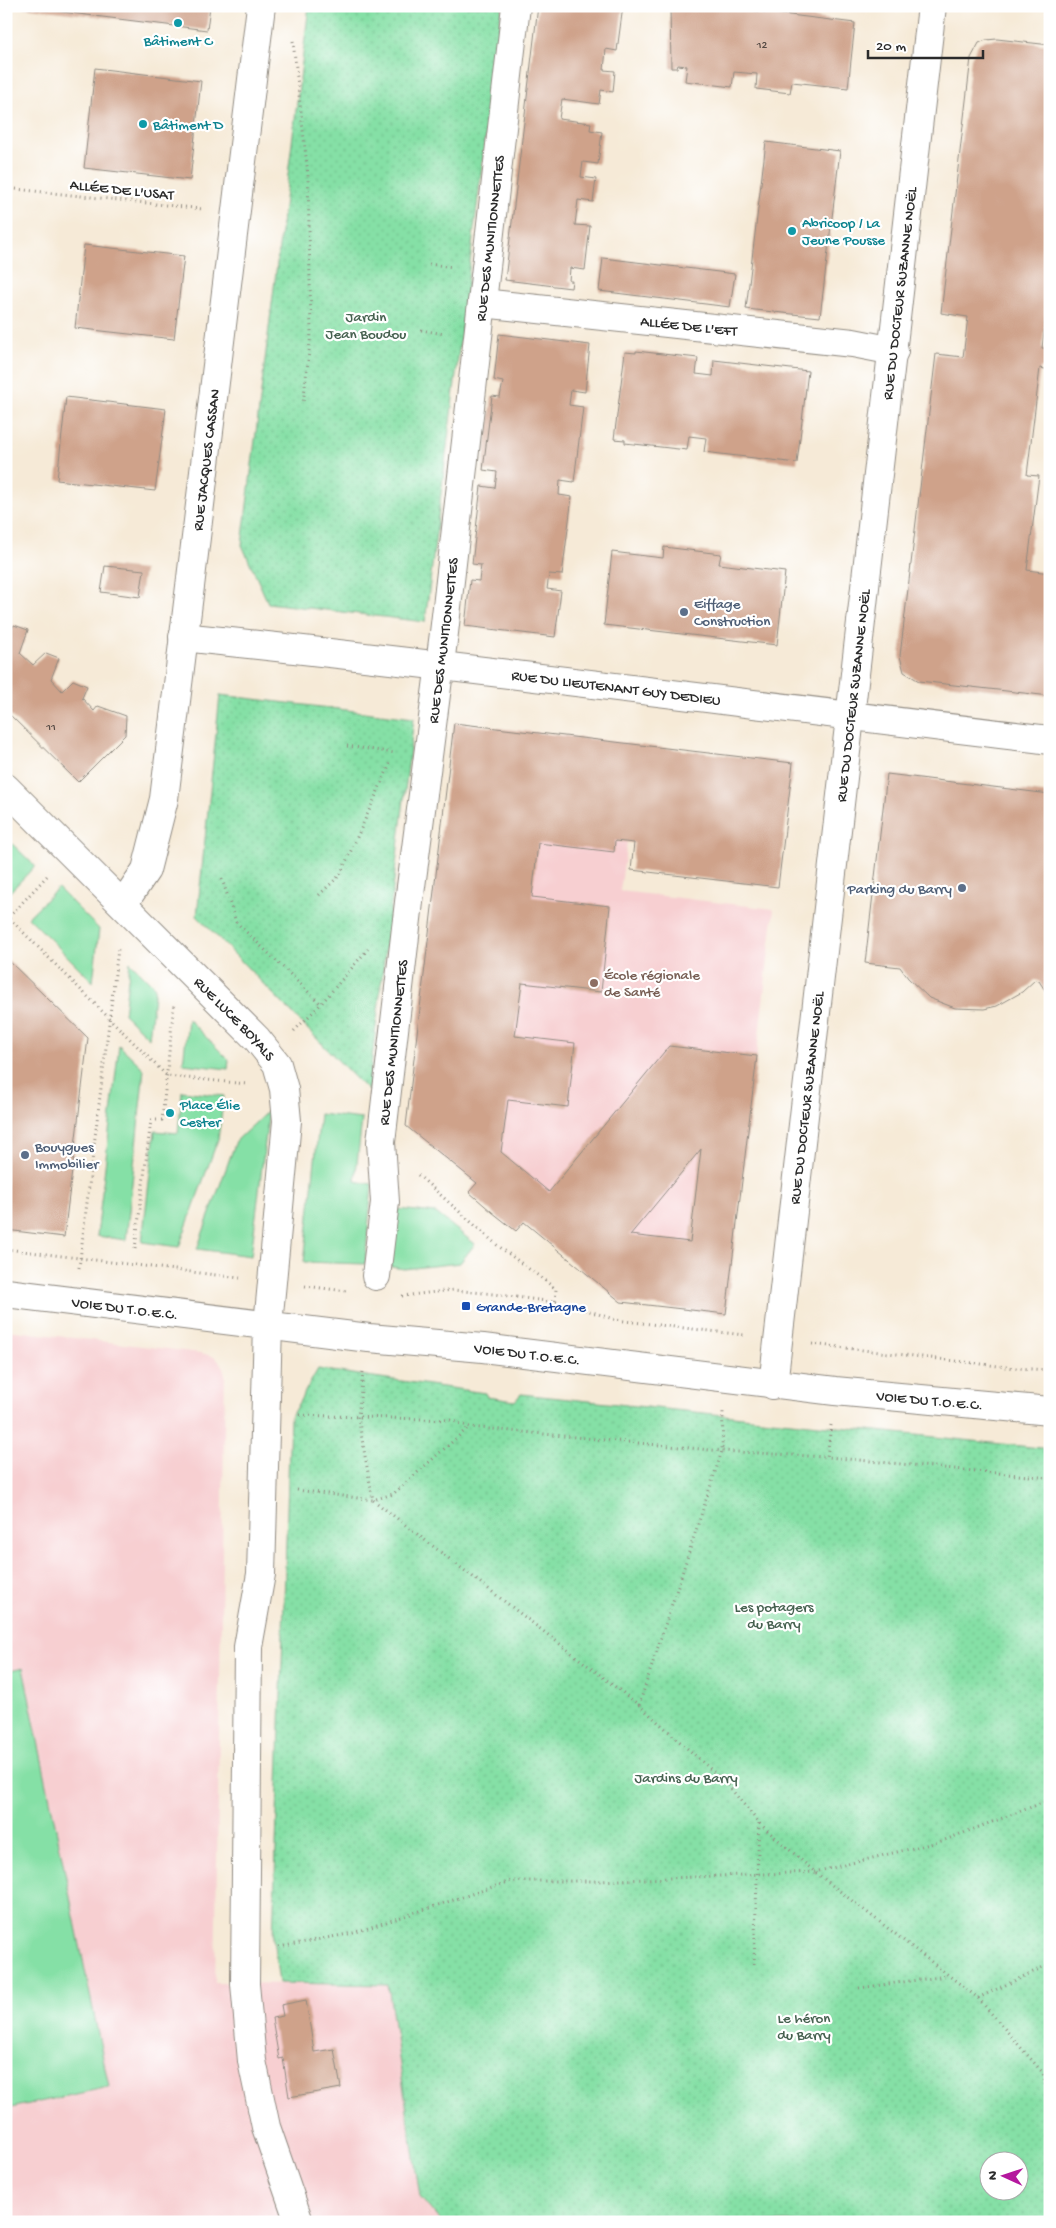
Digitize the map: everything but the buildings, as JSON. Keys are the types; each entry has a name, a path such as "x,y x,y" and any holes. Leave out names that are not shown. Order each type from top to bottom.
{"street":[{"name":"RUE JACQUES CASSAN","path":"123,904 146,870 164,799 261,6"},
{"name":"RUE DES MUNITIONNETTES","path":"365,1284 385,1202 381,1142 409,902 440,665 516,6"},
{"name":"RUE DU DOCTEUR SUZANNE NOËL","path":"773,1384 894,351 932,6"},
{"name":"ALLÉE DE L'EFT","path":"482,303 853,343 894,351"},
{"name":"RUE DU LIEUTENANT GUY DEDIEU","path":"183,637 440,665 850,717 1050,740"},
{"name":"RUE LUCE BOYALS","path":"6,788 257,1039 277,1064 284,1089 287,1121 268,1325 261,1574 248,1646 245,1984 252,2061 266,2127 299,2222"},
{"name":"VOIE DU T.O.E.C.","path":"6,1293 369,1338 490,1349 773,1384 1050,1411"}],"path":[{"path":"292,32 308,175 311,334 303,404"},
{"name":"ALLÉE DE L'USAT","path":"6,188 236,212"},
{"path":"319,895 340,875 399,745"},
{"path":"347,746 395,753"},
{"path":"53,870 7,916 166,1076 250,1084"},
{"path":"222,879 236,922 321,1004"},
{"path":"291,1033 321,1004 371,946"},
{"path":"74,1301 108,1019 119,947"},
{"path":"135,1249 151,1120 162,1120 174,1003"},
{"path":"381,1142 497,1245 556,1289 555,1302"},
{"path":"6,1249 272,1282 365,1284"},
{"path":"397,1297 453,1290 569,1304 616,1320 1015,1368 1050,1370"},
{"path":"363,1372 358,1417 373,1500 638,1705 727,1784 759,1823 815,1872 978,1998 1043,2073 1050,2076"},
{"path":"638,1705 722,1451 723,1412 715,1410"},
{"path":"294,1415 450,1420 470,1427 722,1451 827,1457 1050,1478"},
{"path":"827,1457 831,1420"},
{"path":"294,1490 373,1500 393,1494 470,1427"},
{"path":"271,1948 353,1933 511,1881 597,1881 815,1872 942,1842 1050,1800"},
{"path":"754,1964 759,1823"},
{"path":"978,1998 1050,1964"},
{"path":"859,1988 948,1976"},
{"path":"1043,2073 1050,2107"}],"shaded area":[{"name":"École régionale de Santé","path":"454,723 627,743 615,841 627,842 620,891 774,909 726,1314 621,1302 524,1222 516,1231 492,1212 469,1192 476,1183 406,1126"},
{"path":"6,1330 201,1353 215,1357 222,1364 225,1374 215,1983 388,1985 420,2197 441,2222 6,2222"}],"green space":[{"name":"Jardin Jean Boudou","path":"309,6 502,6 425,622 268,603 242,545"},
{"path":"220,695 414,718 368,1091 197,916"},
{"path":"6,838 35,866 7,895 6,895"},
{"path":"58,888 99,929 93,982 28,917"},
{"path":"130,962 155,987 149,1038 124,1014"},
{"path":"188,1019 229,1060 228,1069 183,1064"},
{"path":"119,1045 144,1069 126,1240 97,1236"},
{"path":"182,1091 224,1096 218,1139 179,1247 142,1242 155,1131 178,1133"},
{"path":"269,1110 251,1256 197,1249 236,1141"},
{"path":"320,1114 362,1119 355,1181 372,1184 365,1264 304,1262"},
{"path":"398,1209 436,1213 475,1244 460,1263 404,1269 391,1267"},
{"name":"Jardins du Barry","path":"318,1369 485,1393 487,1397 515,1401 521,1394 1050,1449 1050,2222 441,2222 420,2197 388,1985 279,1983 273,1938 290,1418"},
{"path":"23,1668 109,2087 6,2109 6,1672"}],"place":[{"name":"Bâtiment C","path":"178,23"},
{"name":"Bâtiment D","path":"143,124"},
{"name":"Abricoop / La Jeune Pousse","path":"792,231"},
{"name":"Eiffage Construction","path":"684,612"},
{"name":"Parking du Barry","path":"962,888"},
{"name":"École régionale de Santé","path":"594,983"},
{"name":"Place Élie Cester","path":"170,1113"},
{"name":"Bouygues Immobilier","path":"25,1155"},
{"name":"Grande-Bretagne","path":"466,1306"}],"park label":[{"name":"Les potagers du Barry","path":"774,1614"},
{"name":"Le héron du Barry","path":"804,2026"}]}
